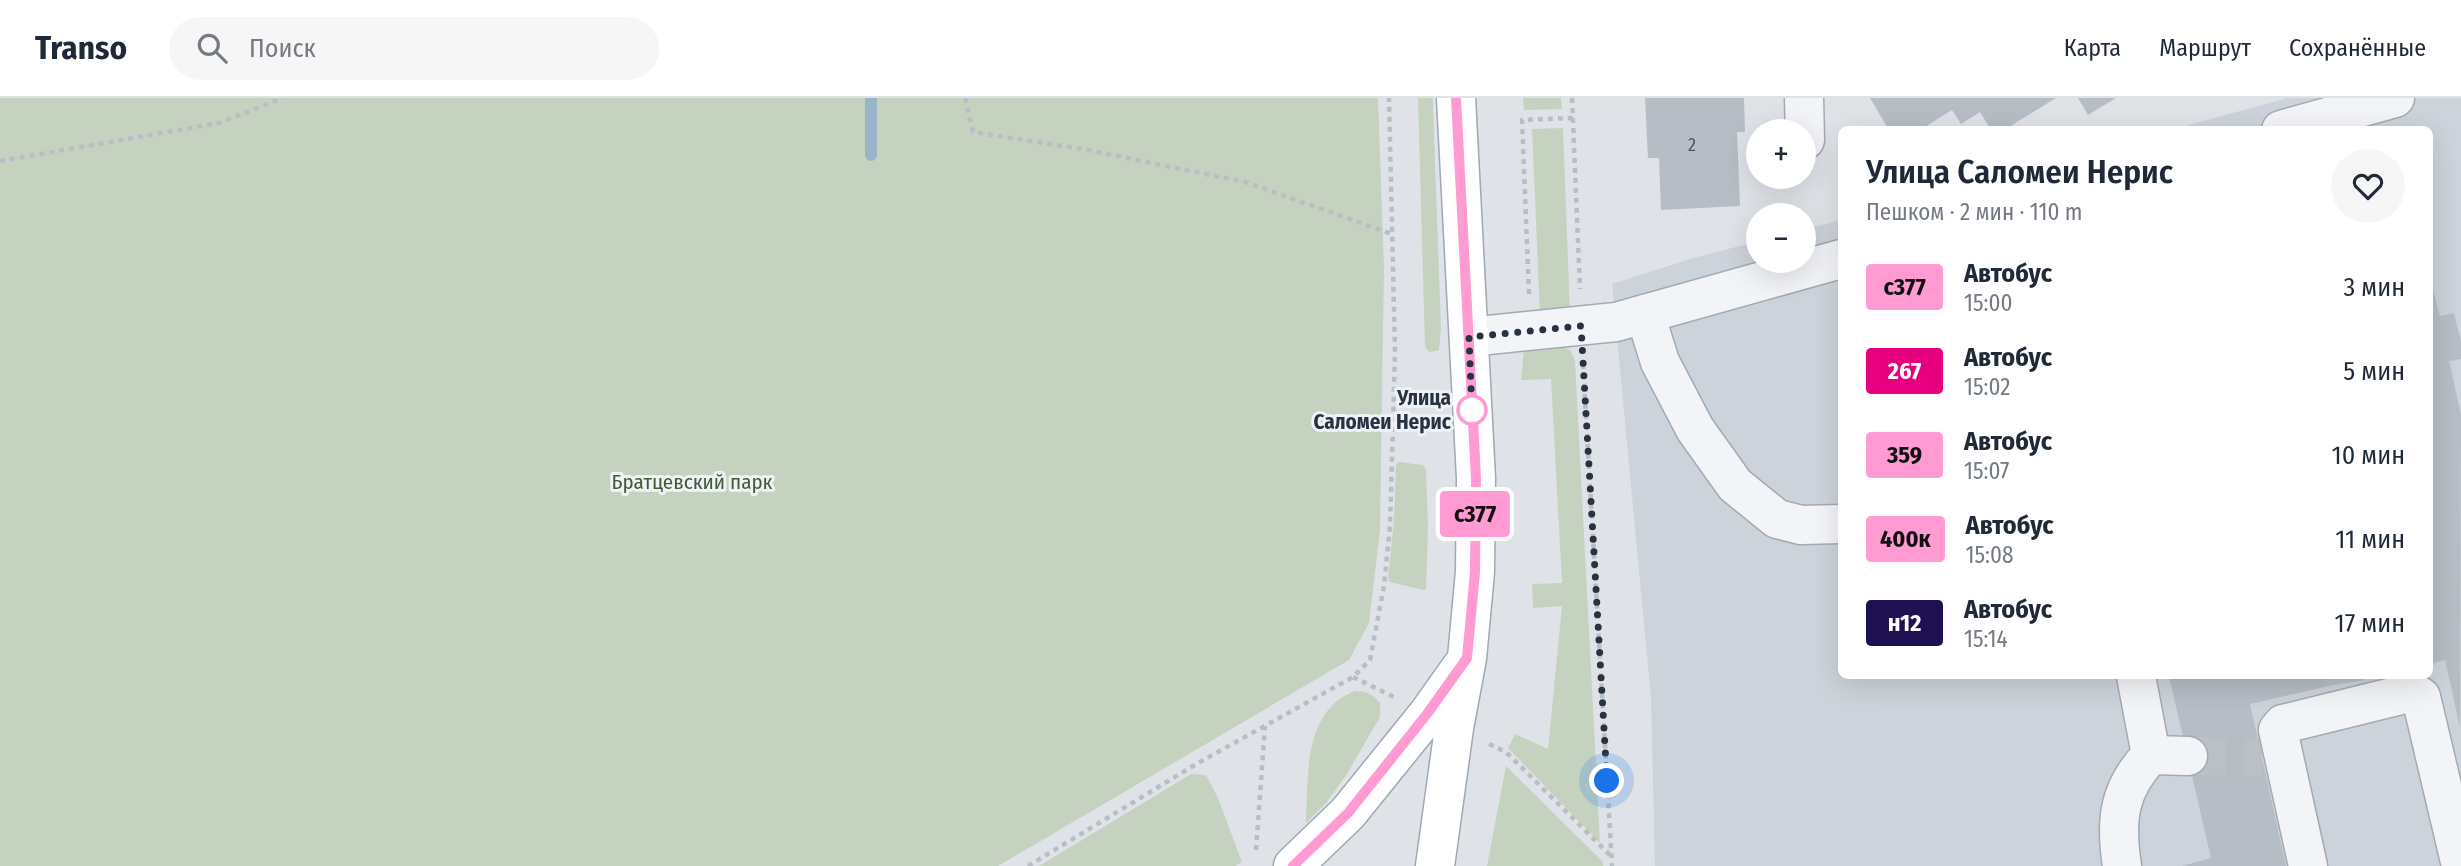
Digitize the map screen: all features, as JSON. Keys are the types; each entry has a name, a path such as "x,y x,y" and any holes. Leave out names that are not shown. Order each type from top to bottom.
{"main road":[{"path":"1435,866 1454,728 1467,658 1475,572 1476,478 1456,98"},
{"path":"1293,866 1348,813 1427,714 1467,658"}],"lane":[{"path":"1804,98 1804,119"},
{"path":"2295,126 2395,98"},
{"path":"1469,337 1616,322 1838,260"},
{"path":"1645,314 1666,374 1696,429 1735,485 1777,519 1801,525 1838,524"},
{"path":"2118,865 2118,832 2123,794 2136,771 2169,755 2137,679"},
{"path":"2308,866 2273,757 2278,730 2283,724 2348,696 2413,692 2421,697 2460,866"}],"path":[{"path":"0,162 219,123 283,98"},
{"path":"965,98 974,132 1088,150 1245,182 1392,234"},
{"path":"1028,866 1198,763 1353,677 1370,660 1384,586 1390,526 1395,352 1389,98"},
{"path":"1572,98 1581,326 1612,866"},
{"path":"1529,299 1522,120 1573,118"},
{"path":"1255,852 1265,725"}],"shaded area":[{"path":"2287,98 2461,98 2461,866 1655,866 1651,698 1612,284 1746,244 1746,273 1816,273 1816,227 1838,221 1838,679 2433,679 2433,126 2186,126"}],"green space":[{"name":"Братцевский парк","path":"0,98 1378,98 1384,267 1380,530 1369,623 1349,660 998,866 0,866"},
{"path":"1418,98 1433,98 1441,328 1439,350 1429,352 1425,347"},
{"path":"1523,98 1561,98 1562,109 1524,110"},
{"path":"1563,128 1570,314 1540,315 1532,129"},
{"path":"1556,343 1570,350 1575,361 1600,843 1508,748 1515,734 1548,749 1562,606 1533,608 1532,584 1562,583 1551,379 1521,380 1524,349"},
{"path":"1399,462 1423,465 1426,470 1428,526 1426,589 1423,590 1390,582 1388,579 1396,465"},
{"path":"1355,691 1366,692 1380,703 1380,717 1345,777 1326,803 1306,823 1309,766 1317,729 1338,700"},
{"path":"1506,766 1603,862 1603,866 1487,866"},
{"path":"1191,774 1206,775 1218,798 1242,862 1235,866 1039,866"}],"building":[{"path":"1645,98 1744,98 1745,132 1737,132 1740,206 1661,210 1659,158 1648,158"},
{"path":"1870,98 2056,98 2010,126 1989,126 1980,112 1961,124 1952,110 1926,126 1887,126"},
{"path":"2078,98 2116,98 2088,115"},
{"path":"2433,289 2440,316 2454,313 2461,342 2461,359 2449,361 2461,415 2460,727 2445,660 2433,663"},
{"path":"2170,679 2360,679 2250,704 2286,866 2182,866 2211,858"}],"waterway":[{"path":"871,98 871,155"}],"tunnel":[{"path":"2344,679 2345,683"},
{"path":"2188,756 2262,757"}],"bus line":[{"name":"с377","path":"1293,866 1348,813 1427,714 1467,658 1475,572 1476,478 1456,98"}],"place":[{"name":"Улица Саломеи Нерис","path":"1472,410"}],"route":[{"path":"1472,410 1469,337 1581,326 1607,781"}]}
